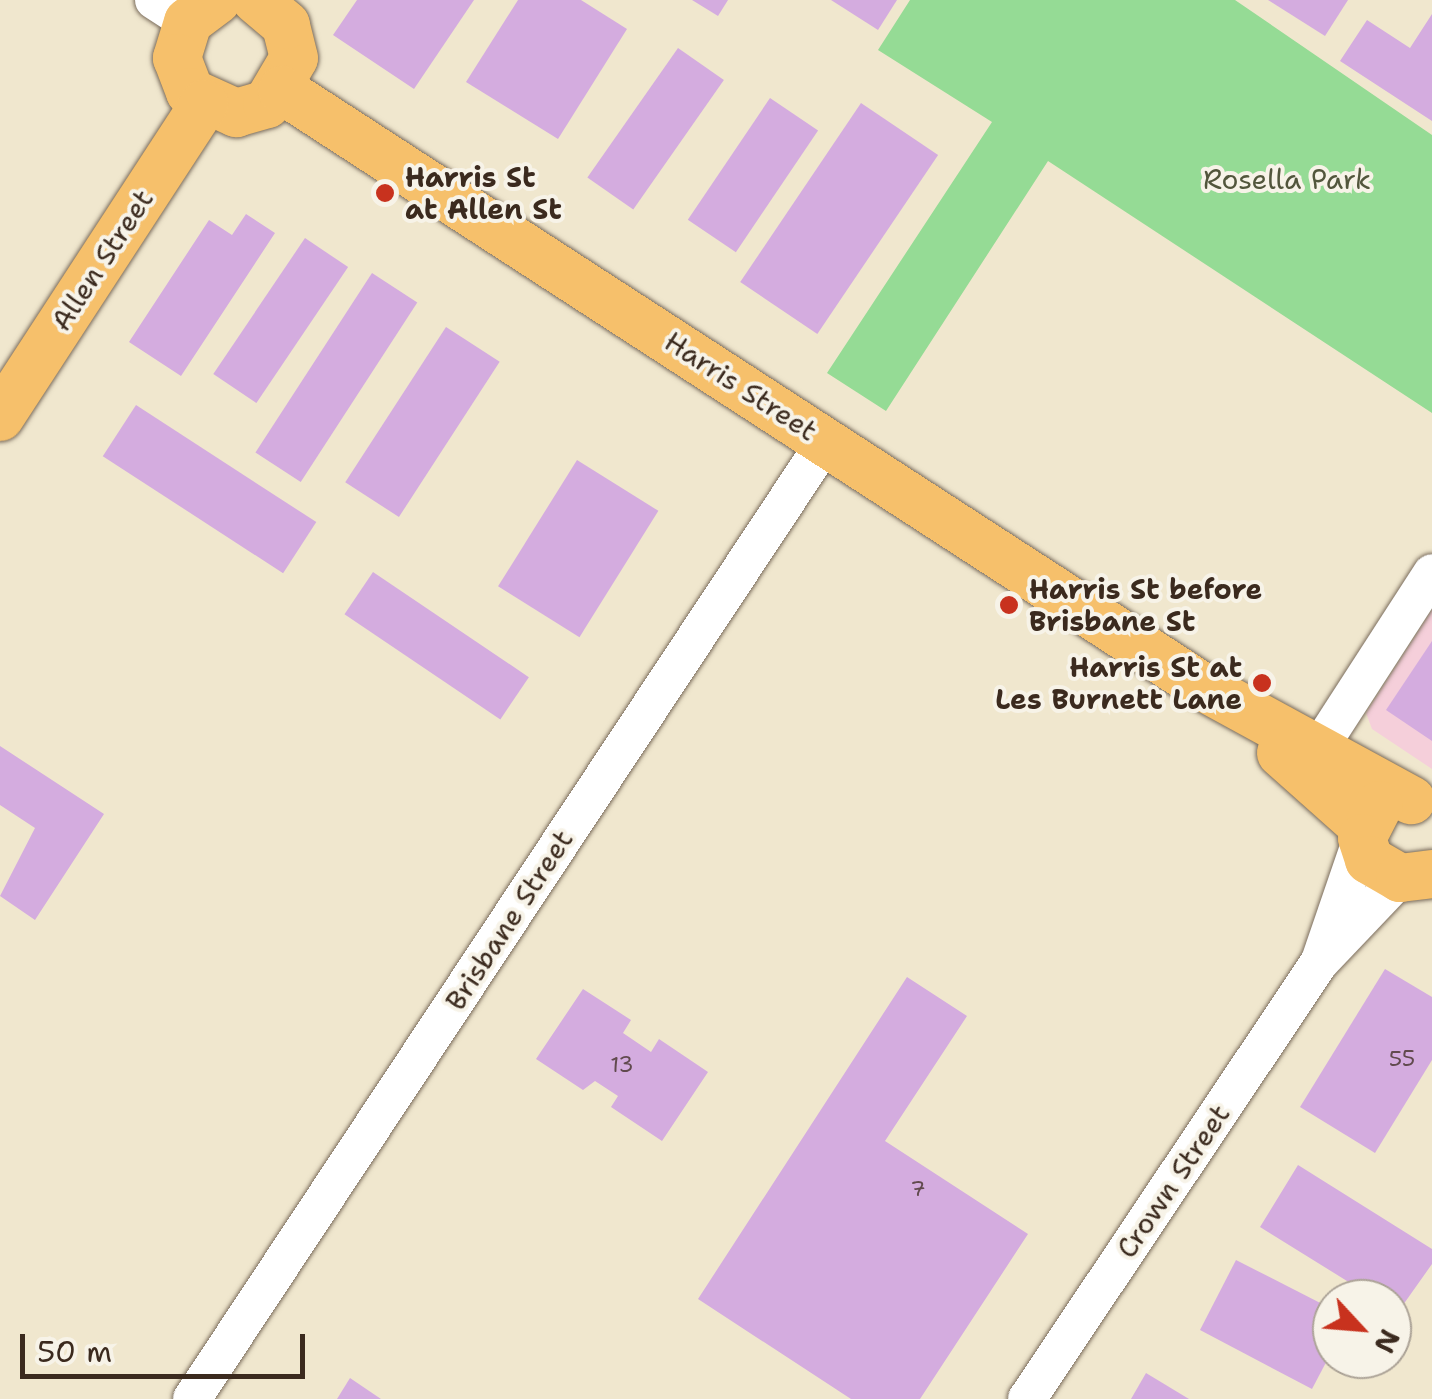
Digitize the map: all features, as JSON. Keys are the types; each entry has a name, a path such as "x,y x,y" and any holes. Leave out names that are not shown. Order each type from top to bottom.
{"main road":[{"path":"186,7 177,58 204,104 236,113 282,90 292,41 265,2"},
{"name":"Harris Street","path":"282,90 1198,684 1421,806"},
{"name":"Allen Street","path":"0,417 204,104"},
{"name":"Harris Street","path":"1198,684 1363,832 1368,860 1416,876"},
{"path":"1363,832 1386,800 1421,806"}],"street":[{"name":"Brisbane Street","path":"192,1399 826,441"},
{"path":"1318,748 1432,572"},
{"name":"Crown Street","path":"1320,964 1363,832"},
{"name":"Crown Street","path":"1027,1399 1320,964 1416,876"}],"shaded area":[{"path":"1432,610 1432,769 1372,729 1366,713"}],"green space":[{"name":"Rosella Park","path":"910,0 1235,0 1432,135 1432,413 1048,161 886,411 827,373 992,122 878,50"}],"building":[{"path":"357,0 474,0 414,89 333,35"},
{"path":"518,0 581,0 627,29 558,139 466,82"},
{"path":"692,0 728,0 718,16"},
{"path":"831,0 897,0 878,30"},
{"path":"1268,0 1348,0 1325,36"},
{"path":"1432,14 1432,121 1340,61 1367,20 1410,48"},
{"path":"678,48 724,80 633,210 587,177"},
{"path":"770,98 818,130 736,252 688,220"},
{"path":"861,103 938,155 817,334 740,282"},
{"path":"246,214 275,233 181,376 129,342 209,220 232,235"},
{"path":"305,238 348,267 256,403 213,374"},
{"path":"372,273 417,302 301,482 255,452"},
{"path":"446,327 500,362 399,517 345,482"},
{"path":"136,405 316,522 283,573 103,456"},
{"path":"577,460 658,511 579,637 498,586"},
{"path":"373,572 529,677 500,719 344,614"},
{"path":"1432,641 1432,741 1386,710"},
{"path":"0,746 104,814 35,920 0,896 35,828 0,805"},
{"path":"1385,969 1432,997 1432,1060 1375,1153 1300,1107"},
{"path":"907,977 967,1016 885,1141 1028,1234 920,1399 851,1399 698,1299"},
{"path":"583,989 631,1020 623,1033 651,1052 659,1039 708,1072 662,1141 611,1107 618,1096 595,1081 583,1090 536,1059"},
{"path":"1298,1165 1432,1249 1432,1264 1412,1292 1412,1279 1344,1279 1260,1227"},
{"path":"1236,1260 1312,1299 1312,1379 1317,1379 1312,1389 1200,1330"},
{"path":"1146,1373 1189,1399 1131,1399"},
{"path":"350,1378 381,1399 337,1399"}],"place":[{"name":"Harris St at Allen St","path":"385,193"},
{"name":"Harris St before Brisbane St","path":"1009,605"},
{"name":"Harris St at Les Burnett Lane","path":"1262,683"}]}
